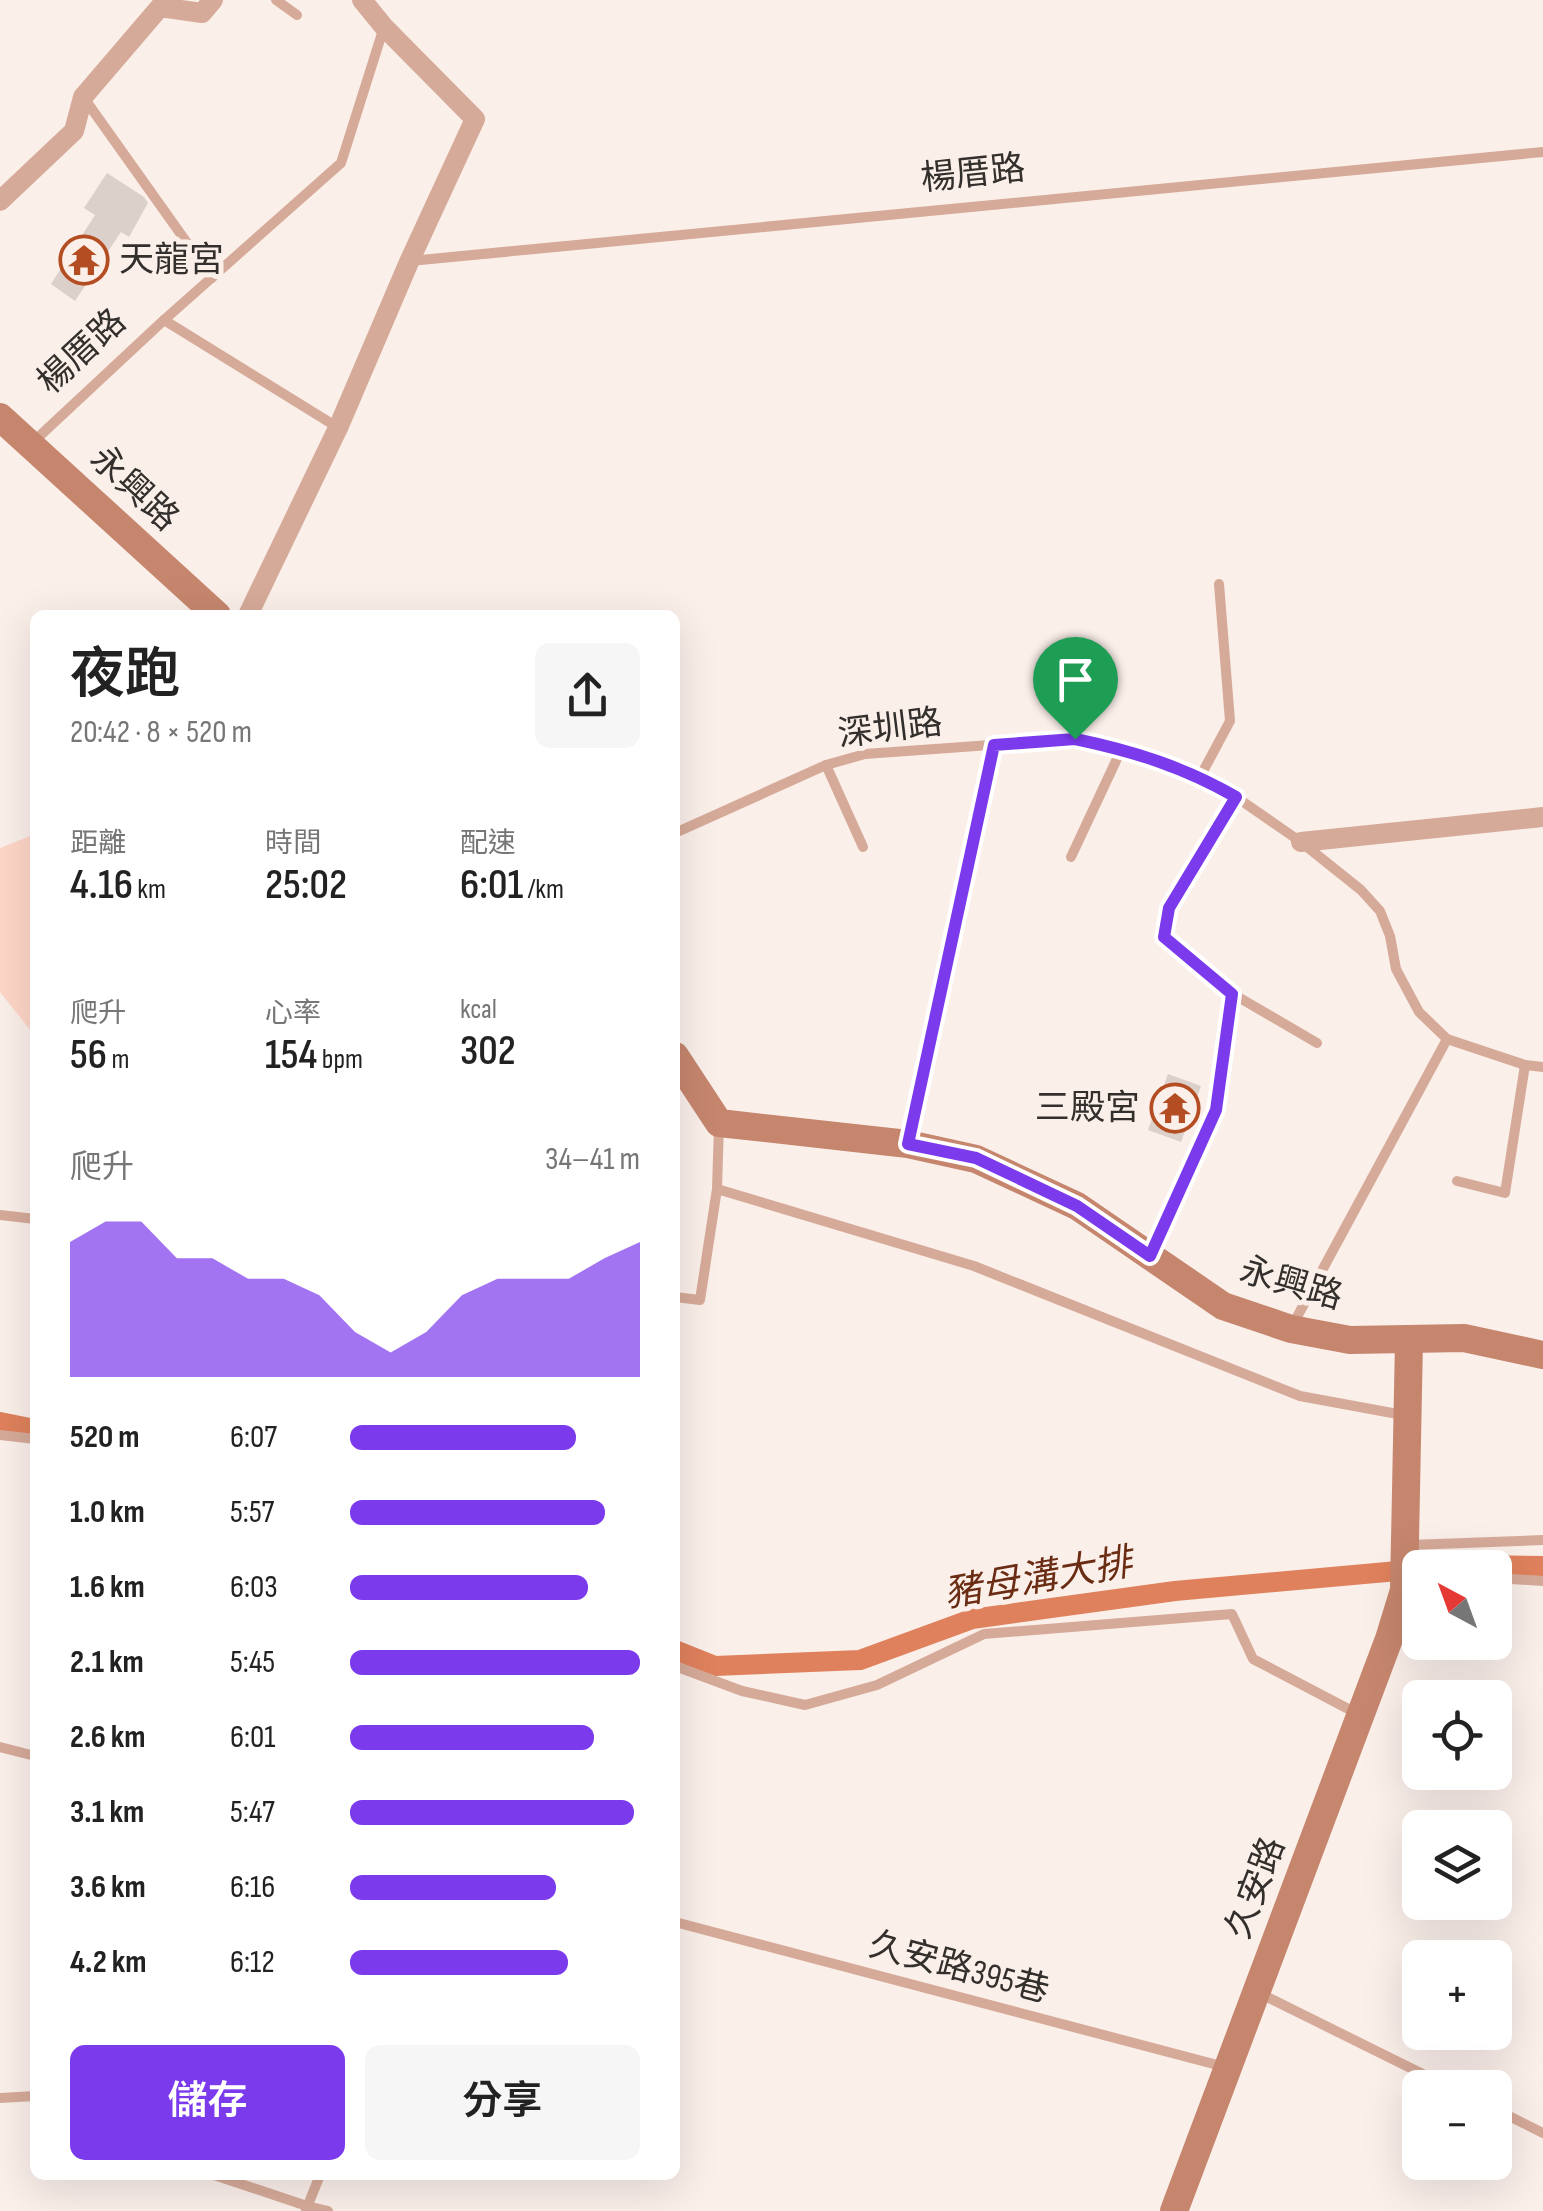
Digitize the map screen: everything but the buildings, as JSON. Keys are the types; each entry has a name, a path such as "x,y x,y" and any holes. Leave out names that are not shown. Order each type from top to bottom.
{"street":[{"path":"0,201 74,131 83,97 160,7 202,13 213,0"},
{"path":"250,610 338,428 475,120 362,0"},
{"name":"永興路","path":"0,417 212,610"},
{"path":"1302,842 1543,817"},
{"path":"680,1064 719,1124"},
{"name":"永興路","path":"719,1124 908,1144 976,1158 1077,1206 1222,1306 1291,1329 1350,1340 1464,1338 1543,1355"},
{"name":"久安路","path":"1405,1550 1409,1341"},
{"name":"久安路","path":"1174,2211 1402,1610"}],"lane":[{"path":"276,0 297,15"},
{"name":"楊厝路","path":"31,445 342,162 384,27"},
{"path":"83,97 212,278"},
{"name":"楊厝路","path":"410,262 1543,152"},
{"path":"164,320 338,428"},
{"path":"1200,777 1230,721 1219,584"},
{"name":"深圳路","path":"680,831 826,764 865,754 1075,739 1122,748 1200,777 1236,797 1302,842 1361,890 1380,911 1396,969 1420,1012 1447,1039"},
{"path":"908,1144 994,745"},
{"path":"1071,857 1122,748"},
{"path":"826,764 863,847"},
{"path":"1236,797 1169,908 1164,937 1232,994 1317,1043"},
{"path":"1150,1256 1216,1110 1232,994"},
{"path":"1291,1329 1447,1039 1525,1065 1543,1067"},
{"path":"1458,1181 1505,1193 1525,1065"},
{"path":"680,1298 700,1300 717,1189 719,1124"},
{"path":"717,1189 974,1266 1300,1396 1406,1416"},
{"path":"0,1215 30,1219"},
{"path":"0,1435 30,1438"},
{"path":"1404,1546 1543,1540"},
{"path":"1512,1579 1543,1581"},
{"path":"680,1668 742,1691 805,1705 877,1685 984,1634 1232,1614 1253,1660 1360,1715"},
{"path":"1389,1639 1402,1638"},
{"path":"0,1747 30,1755"},
{"name":"久安路395巷","path":"680,1923 1228,2068"},
{"path":"1256,1992 1414,2070"},
{"path":"0,2098 30,2096"},
{"path":"1512,2118 1543,2133"},
{"path":"228,2180 306,2209 328,2211"},
{"path":"306,2209 318,2180"}],"shaded area":[{"path":"30,836 30,1030 0,992 0,848"}],"waterway":[{"name":"豬母溝大排","path":"0,1422 30,1428"},
{"name":"豬母溝大排","path":"1512,1566 1543,1566"},
{"name":"豬母溝大排","path":"680,1652 715,1666 860,1660 972,1619 1175,1591 1402,1571"}],"place":[{"name":"天龍宮","path":"84,260"},
{"name":"三殿宮","path":"1175,1108"}],"route":[{"path":"1075,739 1122,748 1200,777 1236,797 1169,908 1164,937 1232,994 1216,1110 1150,1256 1077,1206 976,1158 908,1144 994,745 1075,739"}]}
